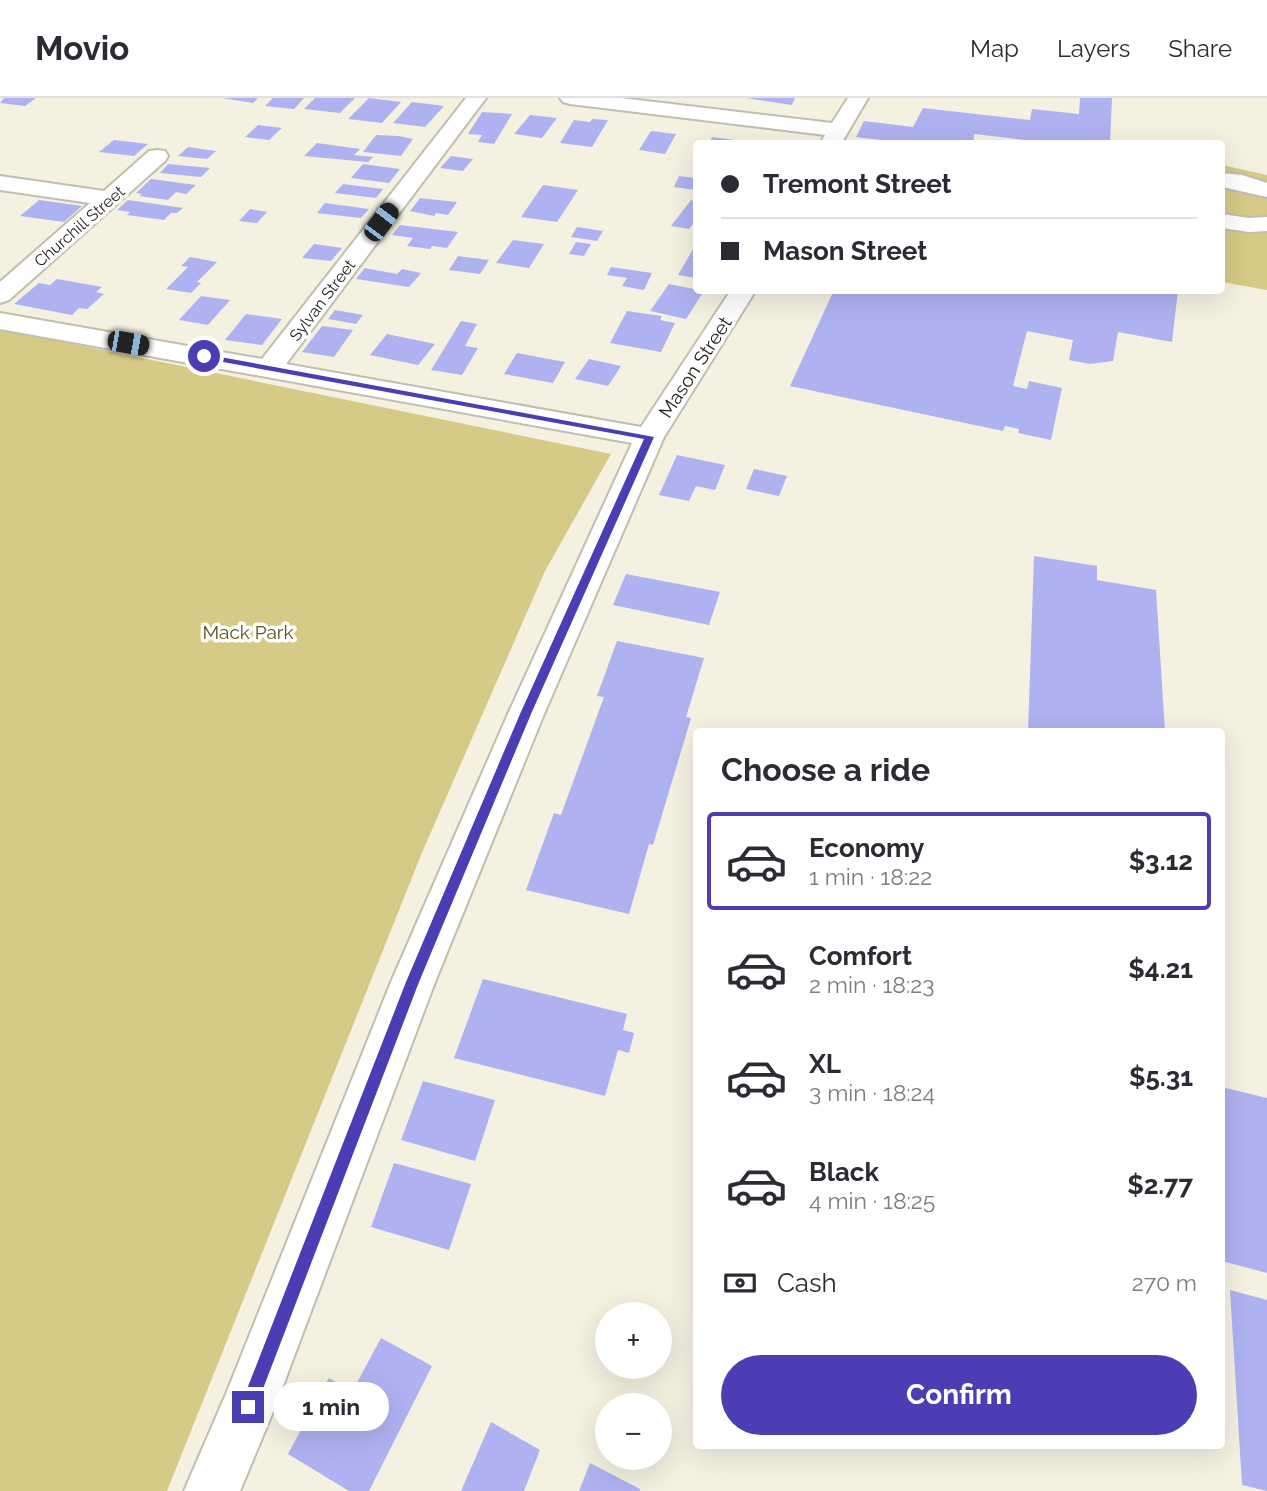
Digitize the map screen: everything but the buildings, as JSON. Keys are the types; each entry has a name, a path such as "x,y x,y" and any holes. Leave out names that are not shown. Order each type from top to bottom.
{"street":[{"name":"Sylvan Street","path":"270,368 476,98"},
{"path":"570,98 834,137 858,98"},
{"name":"Churchill Street","path":"0,295 157,156"},
{"path":"1225,180 1265,187"},
{"path":"0,183 111,199"},
{"path":"1225,221 1267,224"},
{"name":"Mason Street","path":"214,1490 418,970 526,714 649,437 741,294"},
{"path":"0,321 649,437"}],"green space":[{"path":"1225,166 1267,175 1267,290 1225,283"},
{"name":"Mack Park","path":"0,329 611,454 545,571 421,855 167,1491 0,1491"}],"route":[{"path":"204,356 649,437 526,714 413,982 248,1407"}]}
